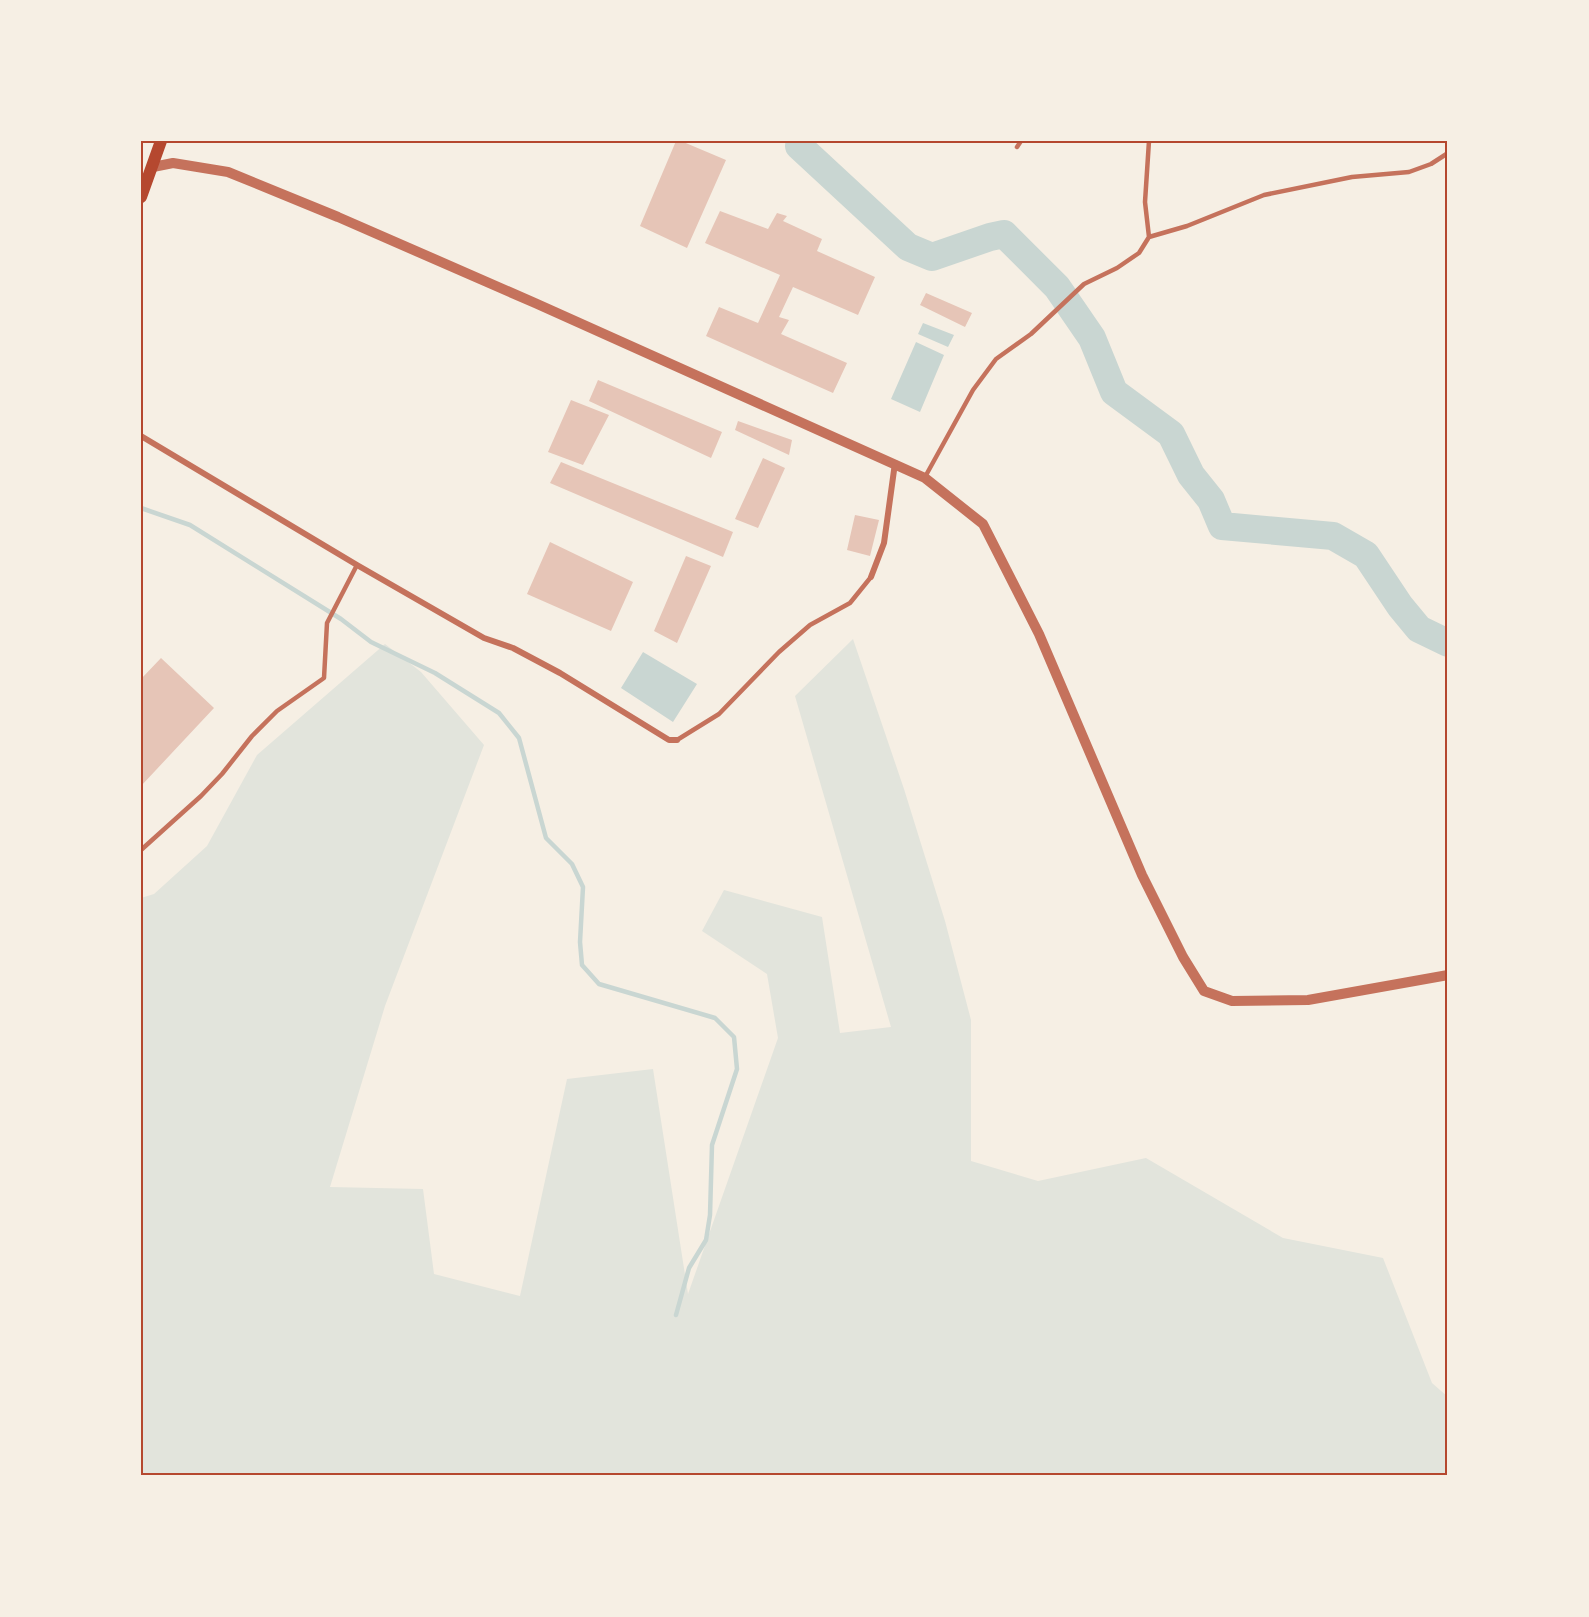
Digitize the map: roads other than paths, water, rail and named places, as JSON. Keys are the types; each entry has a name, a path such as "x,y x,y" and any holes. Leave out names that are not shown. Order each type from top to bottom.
{"main road":[{"path":"141,197 147,169 161,141"}],"street":[{"path":"147,169 173,163 228,172 338,217 925,478 983,524 1039,634 1142,875 1183,957 1204,991 1232,1001 1308,1000 1448,975"},
{"path":"141,436 484,638 513,648 560,673 669,740 677,740"},
{"path":"871,577 884,543 895,463"}],"lane":[{"path":"1017,147 1021,141"},
{"path":"1149,141 1145,202 1149,237"},
{"path":"925,478 974,390 996,359 1030,334 1084,284 1117,268 1138,253 1149,237 1187,226 1264,195 1342,179 1409,172 1431,164 1448,153"},
{"path":"141,850 201,796 252,736 277,711 324,678 327,623 357,565"},
{"path":"677,740 719,714 779,652 810,625 850,603 871,577"}],"waterway":[{"path":"799,146 908,247 932,257 1004,234 1057,287 1092,338 1114,392 1171,434 1191,475 1211,500 1222,526 1333,536 1366,555 1400,606 1419,629 1448,643"},
{"path":"141,508 190,525 341,619 371,642 435,673 499,713 519,738 546,838 572,864 583,887 580,942 582,965 599,984 715,1018 734,1037 737,1069 712,1145 710,1215 706,1240 689,1268 676,1315"}]}
